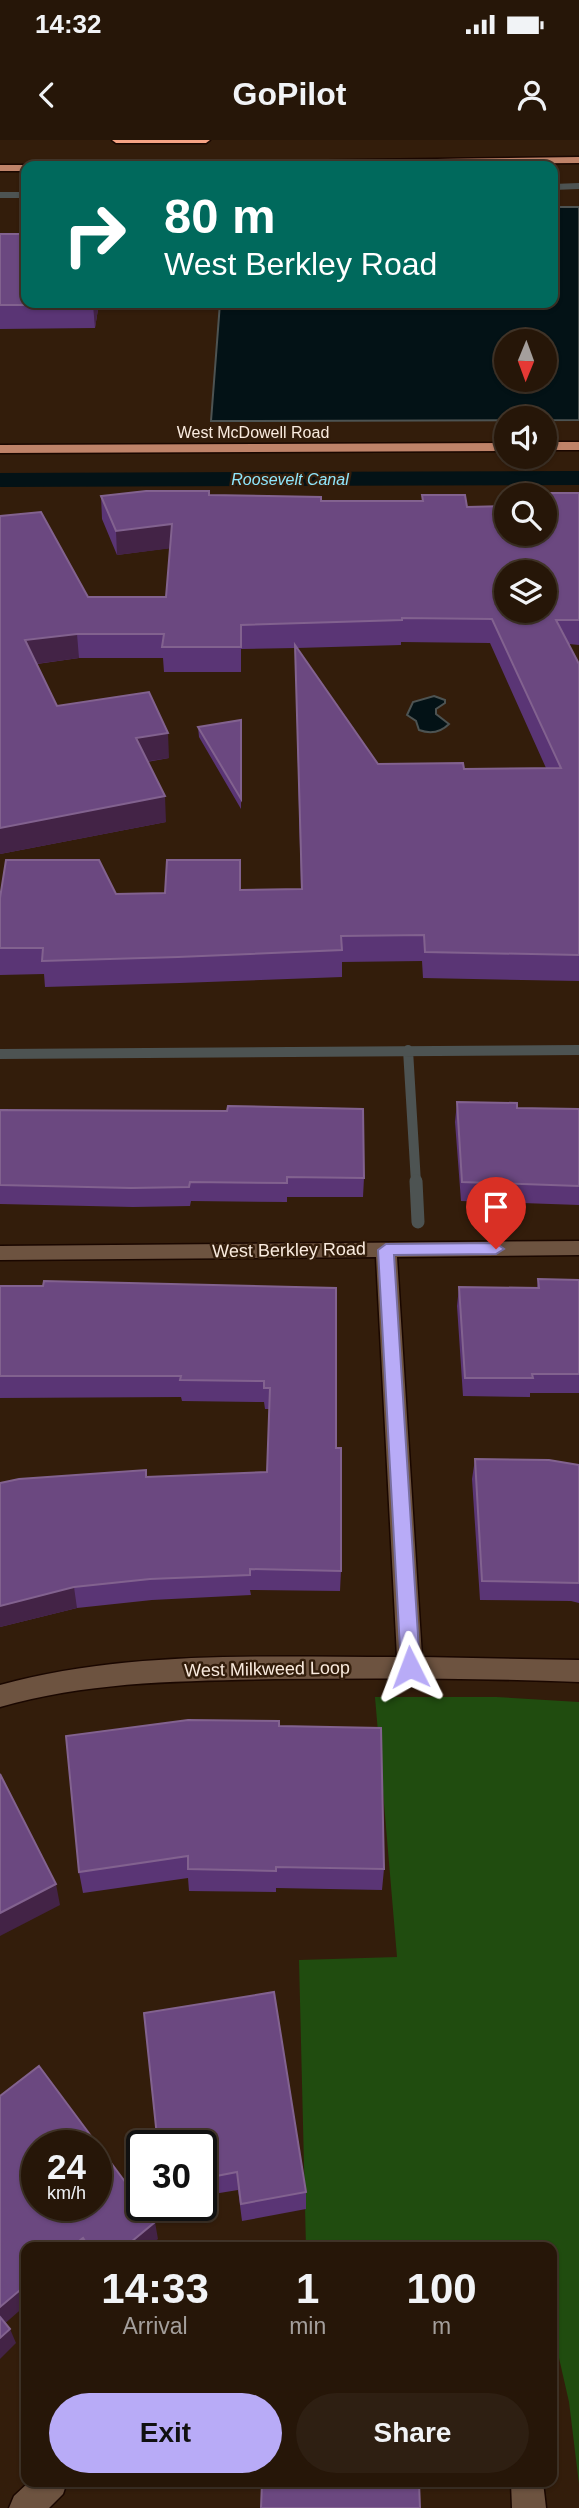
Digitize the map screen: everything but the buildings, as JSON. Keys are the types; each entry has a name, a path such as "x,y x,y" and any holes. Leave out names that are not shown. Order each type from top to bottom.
{"highway":[{"path":"116,140 206,140"}],"main road":[{"path":"505,161 579,160"},
{"path":"0,168 21,168"},
{"path":"557,446 579,446"},
{"name":"West McDowell Road","path":"0,449 494,447"}],"street":[{"name":"West Berkley Road","path":"0,1253 579,1248"},
{"path":"386,1250 410,1667"},
{"name":"West Milkweed Loop","path":"0,1696 32,1686 163,1671 410,1667 579,1671"},
{"path":"26,2508 46,2487"},
{"path":"527,2487 529,2508"}],"green space":[{"path":"375,1697 496,1697 579,1702 579,2484 569,2402 557,2354 557,2242 306,2242 299,1960 397,1957"}],"shaded area":[{"path":"558,207 579,207 579,420 557,420 557,406 494,406 494,420 211,421 220,308 558,308"},
{"path":"434,696 445,700 445,703 436,709 436,714 449,724 435,732 419,730 416,721 407,715 413,702"}],"waterway":[{"path":"558,187 579,186"},
{"path":"0,195 21,195"},
{"name":"Roosevelt Canal","path":"0,480 579,478"},
{"path":"408,1051 579,1050"},
{"path":"0,1054 408,1051"},
{"path":"408,1051 416,1183"},
{"path":"416,1181 418,1222"}],"route":[{"path":"410,1667 386,1250 496,1249"}]}
